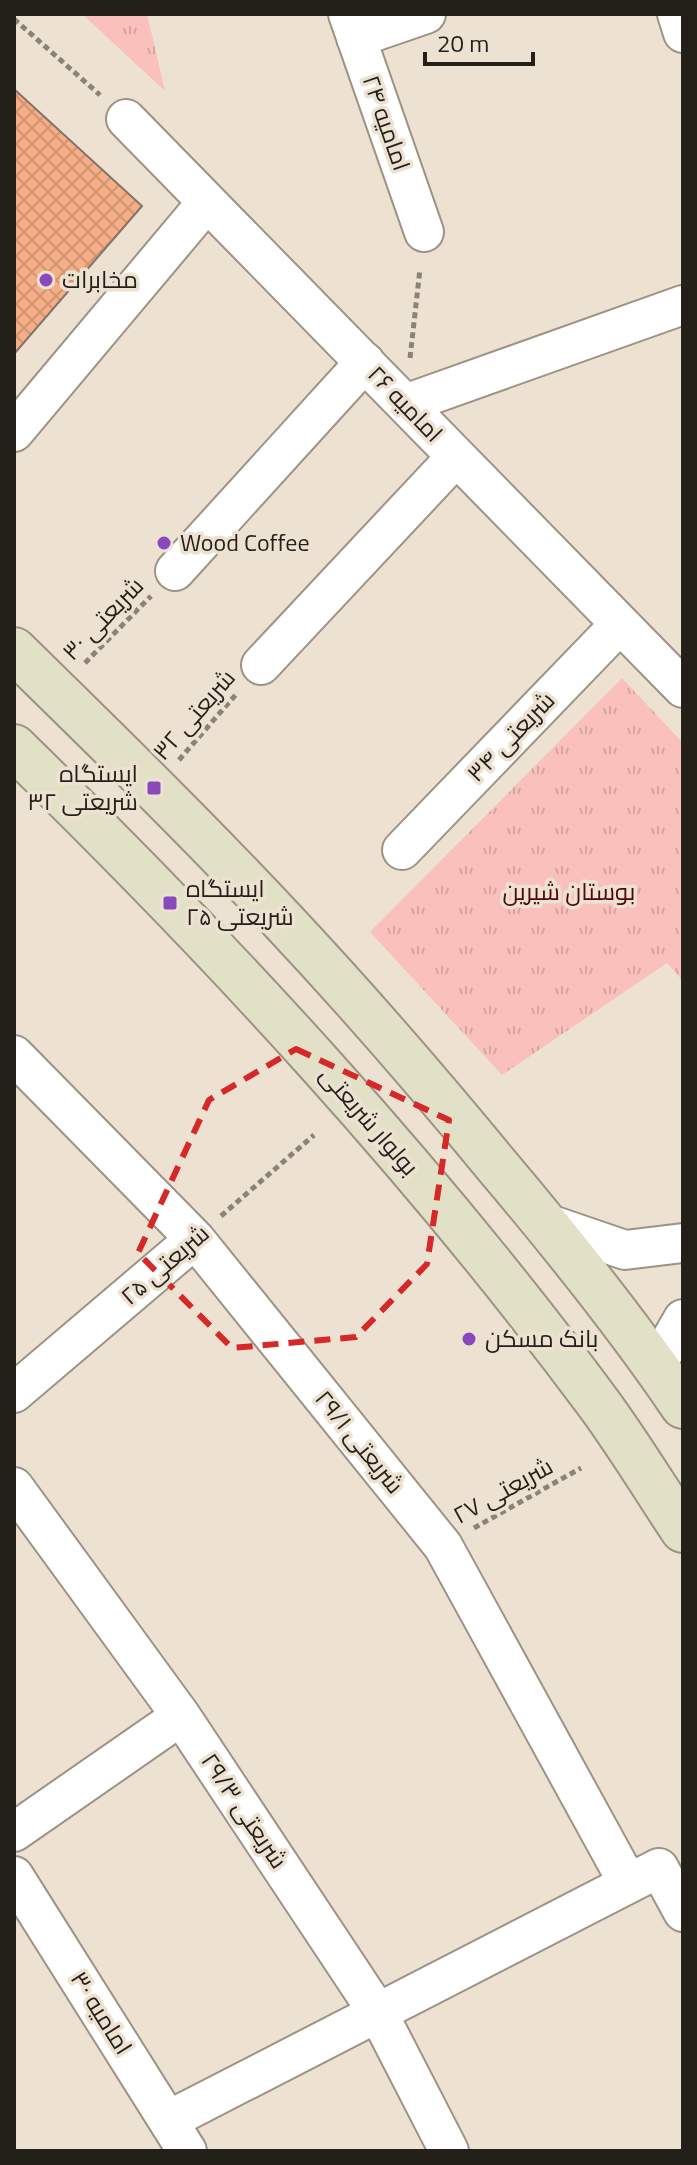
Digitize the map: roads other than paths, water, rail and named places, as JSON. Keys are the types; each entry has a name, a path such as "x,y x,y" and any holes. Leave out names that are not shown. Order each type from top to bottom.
{"main road":[{"path":"14,650 283,921 417,1069 546,1223 683,1406"},
{"name":"بولوار شریعتی","path":"14,747 106,836 233,968 365,1115 492,1267 600,1406 683,1530"}],"street":[{"path":"352,26 426,14"},
{"path":"677,14 683,33"},
{"name":"امامیه ۲۴","path":"352,26 424,232"},
{"name":"امامیه ۲۶","path":"126,119 683,688"},
{"path":"14,432 207,202"},
{"path":"405,404 683,305"},
{"path":"175,571 365,362"},
{"path":"261,665 456,457"},
{"name":"شریعتی ۳۴","path":"402,850 620,624"},
{"name":"شریعتی ۲۹/۱","path":"14,1055 195,1239 443,1546 644,1876 683,1912"},
{"path":"546,1223 625,1250 683,1243"},
{"name":"شریعتی ۲۵","path":"14,1393 195,1239"},
{"path":"656,1366 683,1319"},
{"name":"شریعتی ۲۹/۳","path":"14,1487 181,1716 378,2013 449,2151"},
{"path":"14,1832 181,1716"},
{"name":"امامیه ۳۰","path":"14,1876 178,2136"},
{"path":"178,2136 378,2013 644,1876"}],"place":[{"name":"مخابرات","path":"46,280"},
{"name":"Wood Coffee","path":"164,543"},
{"name":"ایستگاه شریعتی ۳۲","path":"154,788"},
{"name":"ایستگاه شریعتی ۲۵","path":"170,903"},
{"name":"بانک مسکن","path":"469,1339"}],"park label":[{"name":"بوستان شیرین","path":"569,892"}]}
